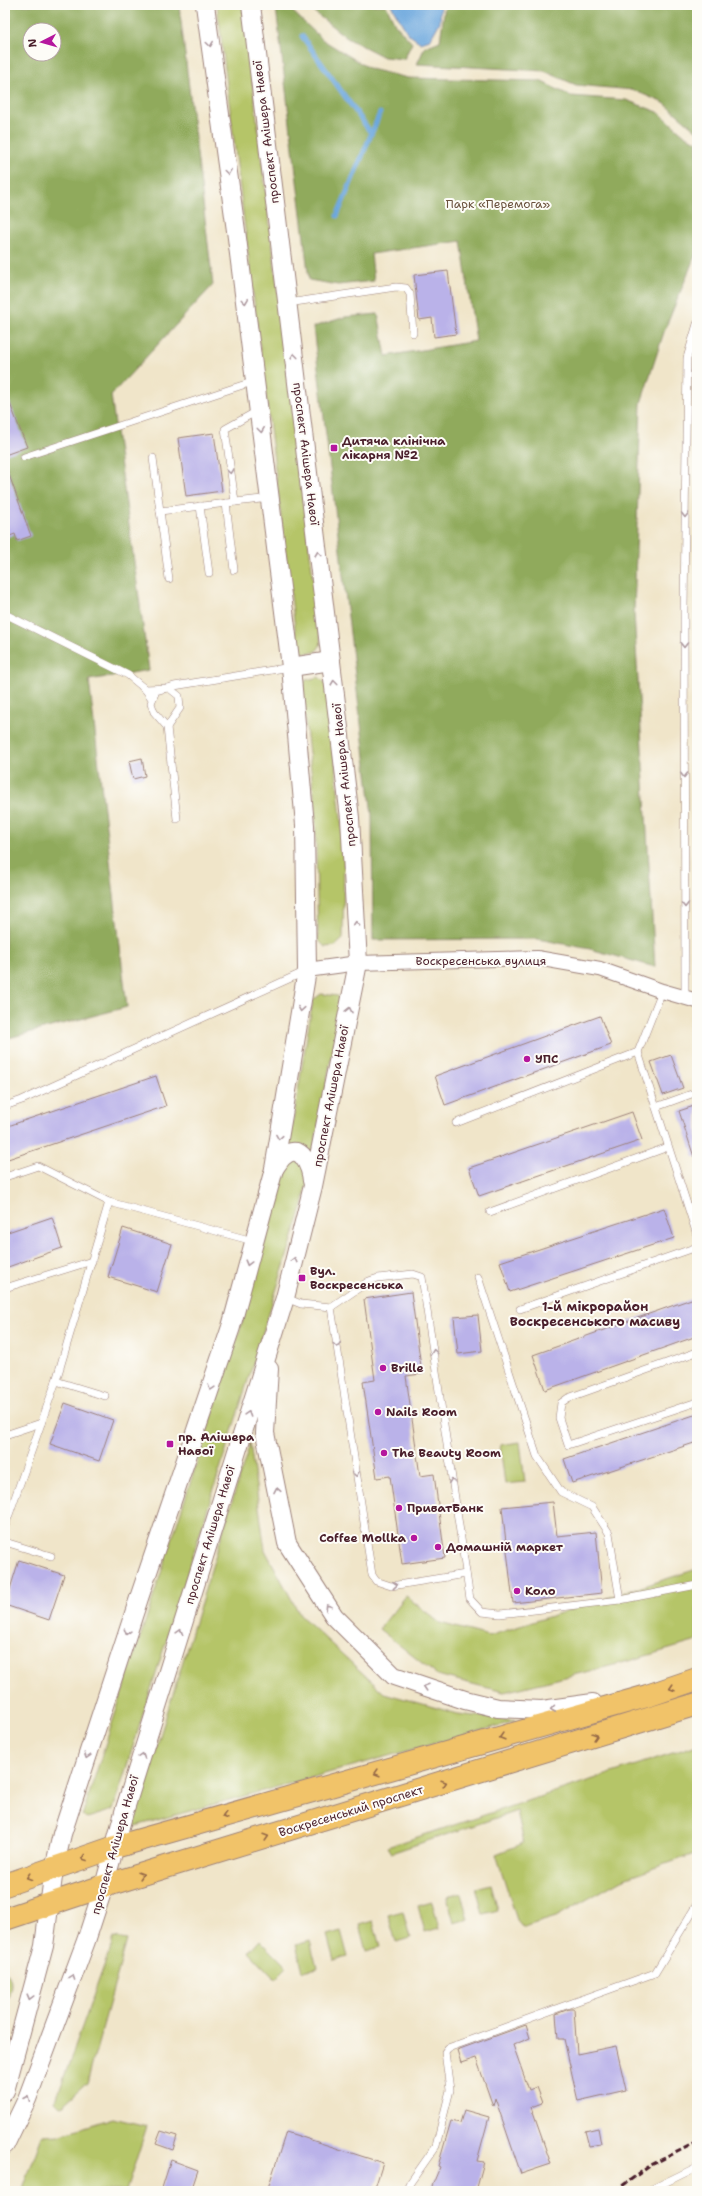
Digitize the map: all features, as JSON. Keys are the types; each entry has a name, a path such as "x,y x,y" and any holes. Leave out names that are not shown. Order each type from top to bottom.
{"main road":[{"path":"5,1885 115,1847 647,1696 697,1680"},
{"name":"Воскресенський проспект","path":"5,1919 104,1886 697,1704"}],"street":[{"path":"5,2091 44,1946 54,1869 62,1834 137,1603 231,1327 274,1169 307,970 305,825 291,667 259,410 205,5"},
{"name":"проспект Алішера Навої","path":"5,2145 27,2099 104,1886 126,1804 285,1298 313,1186 358,963 350,818 251,5"},
{"path":"291,667 332,662"},
{"name":"Воскресенська вулиця","path":"307,970 358,963 537,958 600,969 662,991 691,999"},
{"path":"274,1169 284,1156 292,1152 301,1155 311,1167 313,1186"},
{"path":"271,1341 265,1433 287,1543 334,1616 394,1676 465,1700 498,1708 542,1710 647,1696"}],"lane":[{"path":"287,304 396,287 406,288 410,294 413,333"},
{"path":"691,999 684,611 687,358 697,324"},
{"path":"24,456 255,381"},
{"path":"235,502 225,429 259,410"},
{"path":"153,458 169,579"},
{"path":"160,511 270,498"},
{"path":"226,503 234,570"},
{"path":"200,506 209,573"},
{"path":"5,614 126,674 152,698"},
{"path":"144,689 164,688 291,667"},
{"path":"177,692 185,684"},
{"path":"177,692 164,688 156,691 152,698 152,708 167,727 177,819"},
{"path":"167,727 181,704 177,692"},
{"path":"158,715 166,718 175,715"},
{"path":"5,1106 29,1097 307,970"},
{"path":"662,991 638,1052 697,1235"},
{"path":"456,1123 638,1052"},
{"path":"656,1107 697,1092"},
{"path":"490,1212 668,1147"},
{"path":"5,1177 38,1166 109,1202 254,1241"},
{"path":"5,1526 56,1381 109,1202"},
{"path":"520,1309 697,1247"},
{"path":"5,1288 92,1261"},
{"path":"285,1298 301,1304 331,1307 369,1281 378,1278 414,1274 418,1275 424,1281 470,1599 482,1612 500,1614 620,1600 697,1585"},
{"path":"478,1277 537,1456 561,1492 592,1507 609,1533 620,1600"},
{"path":"331,1307 372,1575 376,1581 391,1586 466,1574"},
{"path":"697,1352 568,1398 561,1403 559,1418 568,1445 697,1402"},
{"path":"56,1381 105,1396"},
{"path":"5,1435 41,1423"},
{"path":"5,1542 51,1556"},
{"path":"406,2191 436,2146 450,2090 445,2052 448,2048 655,1973 697,1904"},
{"path":"648,2191 697,2167"}],"green space":[{"path":"5,5 179,5 213,285 111,395 149,670 89,680 127,1007 5,1039"},
{"path":"217,5 243,5 321,644 316,652 303,653 297,644"},
{"path":"308,5 386,5 395,24 412,43 404,59 384,57 347,38 309,8"},
{"path":"445,5 697,5 697,131 664,103 633,90 576,85 544,71 417,64 425,47 440,41"},
{"name":"Парк «Перемога»","path":"276,8 289,8 323,40 370,69 408,78 540,81 571,96 626,100 658,112 687,137 697,141 697,251 664,332 641,403 634,613 655,967 590,949 538,939 373,940 372,815 313,327 345,317 378,314 386,356 476,341 461,241 371,254 374,281 338,285 309,280"},
{"path":"319,677 327,685 344,847 343,939 335,946 325,947 318,940 315,804 301,686 306,680"},
{"path":"321,994 338,996 341,1007 303,1205 113,1810 87,1818 82,1816 239,1333 285,1170 313,1000"},
{"path":"520,1442 525,1482 505,1484 500,1445"},
{"path":"250,1443 265,1550 300,1615 384,1693 458,1714 516,1721 132,1827"},
{"path":"697,1569 697,1641 618,1664 504,1692 437,1675 379,1629 406,1596 440,1623 489,1636"},
{"path":"697,1745 697,1853 621,1880 556,1917 523,1927 517,1920 496,1854 524,1843 517,1811 391,1853 387,1847"},
{"path":"491,1884 498,1910 483,1914 476,1888"},
{"path":"461,1893 468,1919 454,1923 447,1897"},
{"path":"432,1902 439,1928 425,1932 418,1906"},
{"path":"403,1911 410,1938 396,1942 388,1915"},
{"path":"373,1921 380,1947 366,1951 359,1925"},
{"path":"341,1931 348,1957 334,1961 327,1935"},
{"path":"114,1938 127,1940 87,2083 65,2103 64,2106 60,2107 55,2102"},
{"path":"260,1940 287,1967 275,1979 249,1952"},
{"path":"310,1941 317,1968 303,1971 296,1945"},
{"path":"5,1971 10,1979 11,1988 5,2007"},
{"path":"113,2118 147,2126 126,2191 22,2191 42,2136 59,2135"}],"water":[{"path":"391,5 441,5 440,22 430,40 421,43 408,34"}],"building":[{"path":"448,271 456,334 434,337 432,318 419,320 414,275"},
{"path":"5,391 27,447 5,455"},
{"path":"214,433 222,491 186,496 178,438"},
{"path":"5,469 7,469 31,536 17,541 15,534 5,538"},
{"path":"142,758 145,776 133,779 129,761"},
{"name":"УПС","path":"600,1016 611,1045 445,1105 435,1076"},
{"path":"671,1055 683,1088 663,1095 651,1062"},
{"path":"156,1076 166,1106 5,1160 5,1127"},
{"path":"697,1105 697,1157 694,1157 679,1111"},
{"path":"632,1112 642,1140 479,1196 469,1168"},
{"path":"664,1208 674,1238 510,1292 500,1262"},
{"path":"52,1217 62,1248 5,1268 5,1233"},
{"path":"123,1228 172,1244 157,1292 108,1277"},
{"path":"411,1292 422,1374 406,1376 420,1476 434,1474 445,1558 402,1564 390,1476 377,1478 363,1382 375,1380 364,1299"},
{"path":"697,1297 697,1336 545,1390 533,1355"},
{"path":"478,1315 482,1351 458,1354 454,1317"},
{"path":"65,1403 113,1420 99,1461 50,1444"},
{"path":"697,1414 697,1442 572,1483 564,1459"},
{"path":"553,1502 557,1536 596,1532 602,1593 513,1603 502,1507"},
{"path":"19,1560 64,1575 49,1620 5,1605"},
{"path":"569,2009 574,2009 577,2054 616,2046 626,2090 578,2101 564,2039 558,2039 556,2014"},
{"path":"526,2025 530,2038 513,2045 529,2090 536,2087 542,2103 531,2107 551,2164 521,2174 495,2098 493,2106 476,2058 461,2063 457,2050"},
{"path":"464,2110 489,2117 477,2161 484,2162 476,2191 430,2191 440,2167 438,2166 451,2121 460,2123"},
{"path":"598,2128 601,2144 589,2146 585,2131"},
{"path":"161,2131 177,2136 173,2150 156,2144"},
{"path":"286,2132 383,2163 374,2191 267,2191"},
{"path":"171,2160 198,2170 191,2191 161,2191"}],"waterway":[{"path":"302,36 371,133"},
{"path":"337,216 380,113"}],"railway":[{"path":"615,2191 651,2165 697,2142"}],"place":[{"name":"Дитяча клінічна лікарня №2","path":"334,448"},
{"name":"УПС","path":"527,1059"},
{"name":"Вул. Воскресенська","path":"302,1278"},
{"name":"Brille","path":"383,1368"},
{"name":"Nails Room","path":"378,1412"},
{"name":"пр. Алішера Навої","path":"170,1444"},
{"name":"The Beauty Room","path":"384,1453"},
{"name":"ПриватБанк","path":"399,1508"},
{"name":"Coffee Mollka","path":"414,1538"},
{"name":"Домашній маркет","path":"438,1547"},
{"name":"Коло","path":"517,1591"}],"district":[{"name":"1-й мікрорайон Воскресенського масиву","path":"595,1314"}]}
